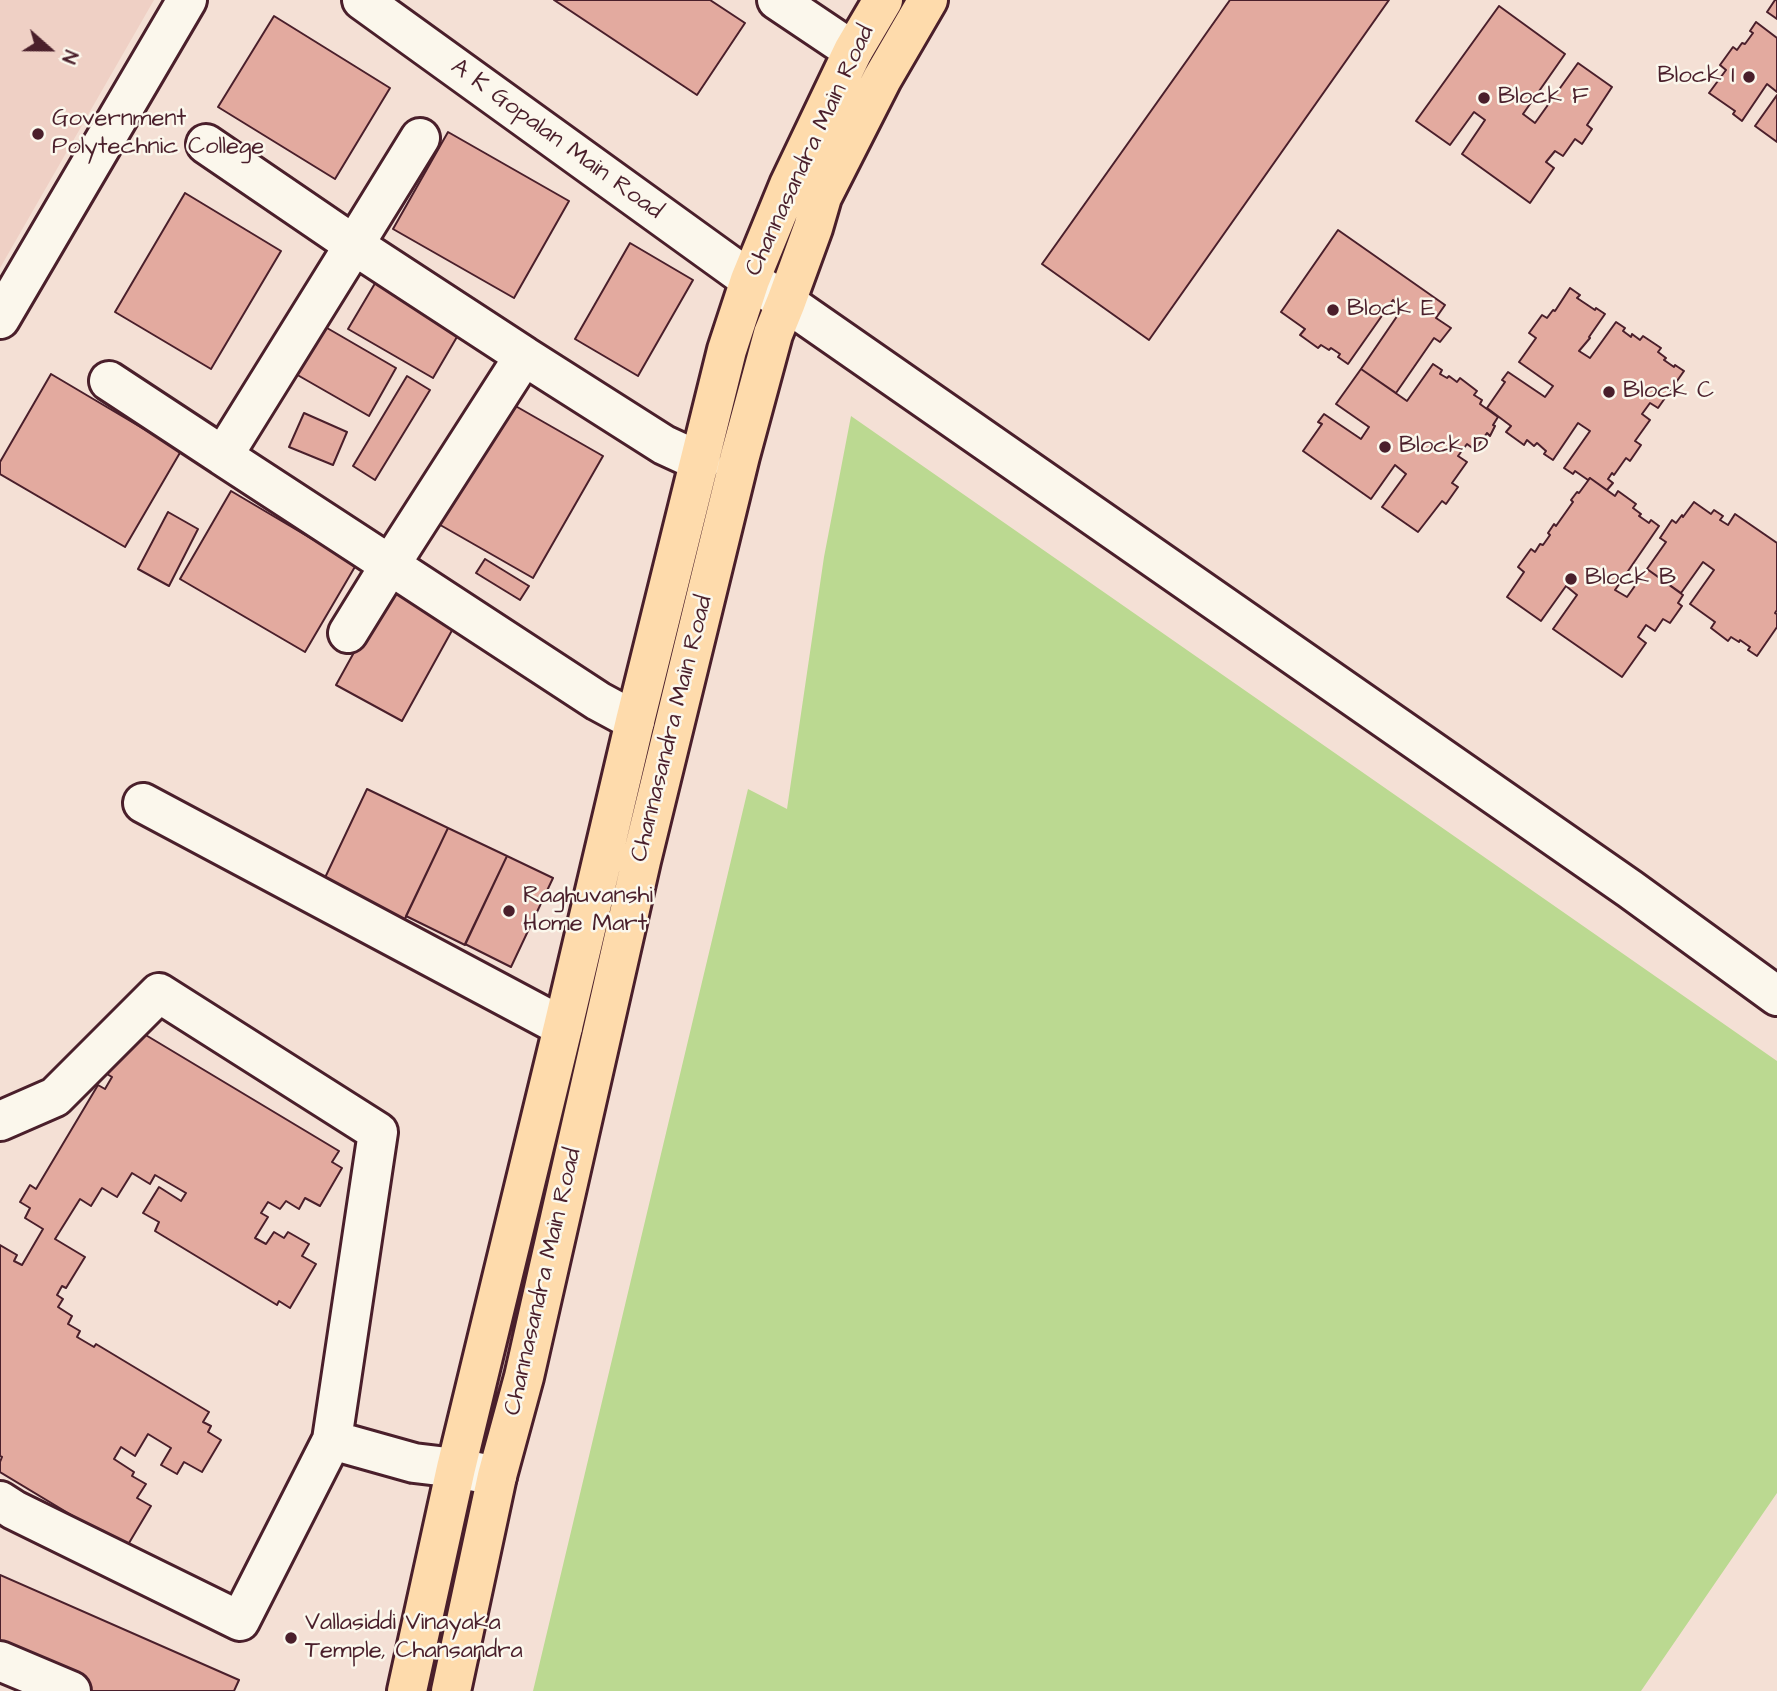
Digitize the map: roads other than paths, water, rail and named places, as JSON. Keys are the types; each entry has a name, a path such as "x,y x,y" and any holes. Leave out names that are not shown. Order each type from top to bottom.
{"main road":[{"name":"Channasandra Main Road","path":"407,1691 456,1468 727,350 750,280 789,185 853,51 883,0"},
{"name":"Channasandra Main Road","path":"451,1691 498,1476 524,1377 641,861 740,456 773,334 822,197 882,79 928,0"}],"street":[{"path":"0,319 187,0"},
{"name":"A K Gopalan Main Road","path":"362,0 750,280 786,302 1618,881 1777,996"},
{"path":"776,0 853,51"},
{"path":"223,456 419,138"},
{"path":"206,144 524,356 664,444 701,462"},
{"path":"348,633 524,356"},
{"path":"109,381 598,701 635,721"},
{"path":"143,803 564,1027"},
{"path":"0,1121 55,1097 159,993 379,1132 332,1440 240,1621 0,1501"},
{"path":"332,1440 414,1463 498,1476"},
{"path":"0,1661 71,1691"}],"place":[{"name":"Block I","path":"1749,77"},
{"name":"Block F","path":"1484,98"},
{"name":"Government Polytechnic College","path":"38,134"},
{"name":"Block E","path":"1333,310"},
{"name":"Block C","path":"1609,392"},
{"name":"Block D","path":"1385,447"},
{"name":"Block B","path":"1571,579"},
{"name":"Raghuvanshi Home Mart","path":"509,911"},
{"name":"Vallasiddi Vinayaka Temple, Chansandra","path":"291,1638"}]}
